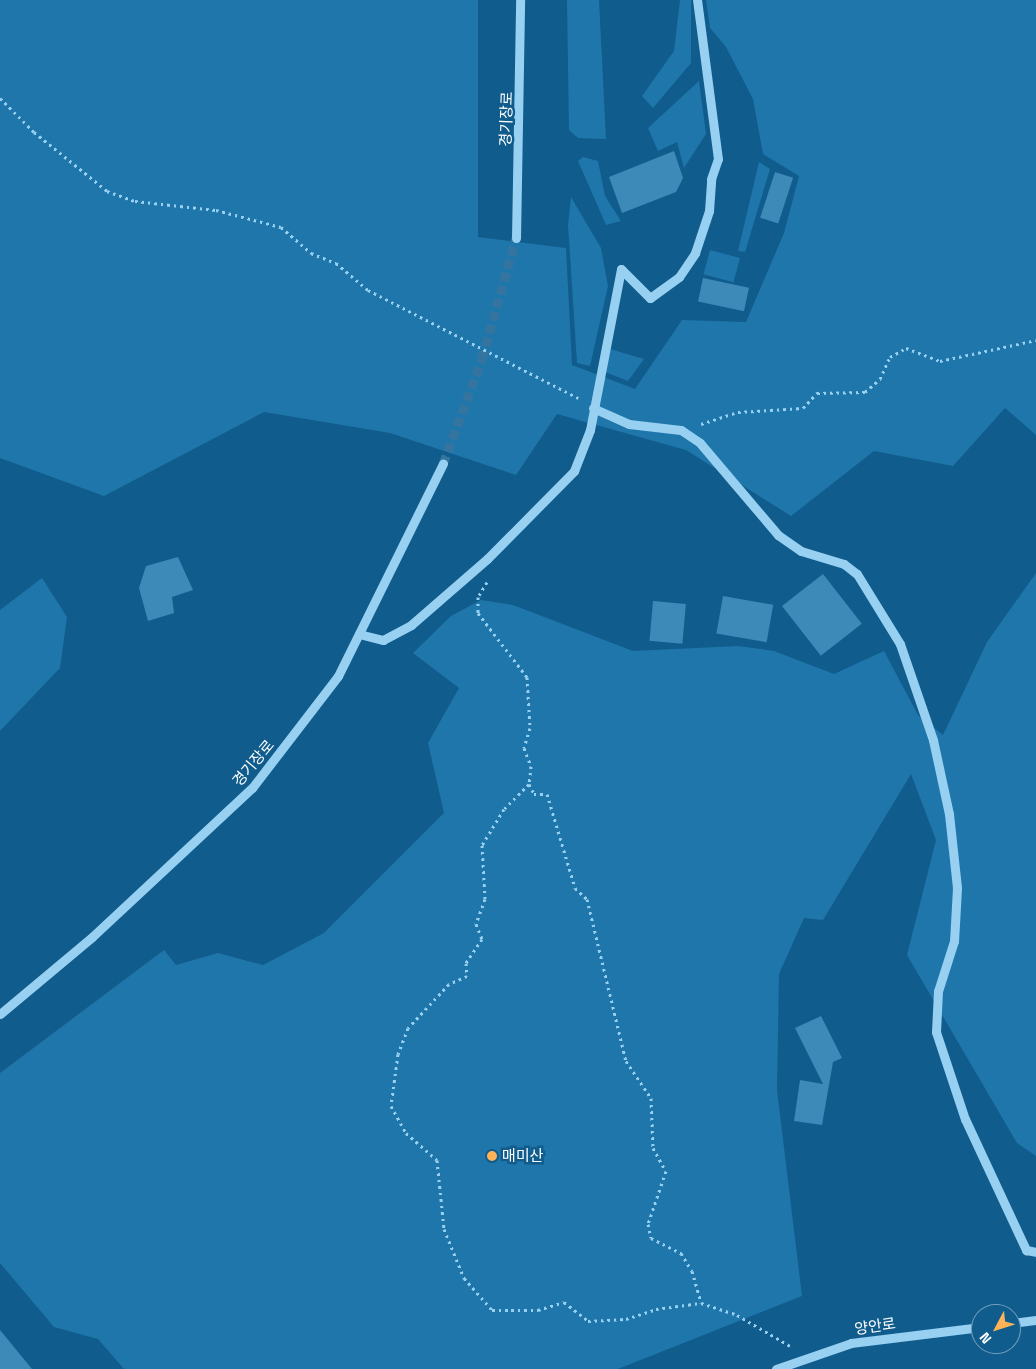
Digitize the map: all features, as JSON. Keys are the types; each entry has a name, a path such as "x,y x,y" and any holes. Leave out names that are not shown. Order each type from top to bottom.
{"street":[{"name":"경기장로","path":"516,238 520,0"},
{"path":"359,634 383,640 411,626 487,559 574,471 590,430 621,269 650,298 687,266 709,212 711,179 718,159 717,129 697,0"},
{"path":"594,408 629,424 681,430 700,443 778,535 801,551 844,564 857,574 900,644 932,740 949,814 957,888 954,941 938,991 936,1032 965,1119 1026,1250 1036,1252"},
{"name":"경기장로","path":"0,1014 92,936 252,788 338,676 443,464"},
{"path":"1021,1322 1036,1320"},
{"name":"양안로","path":"776,1369 797,1366 810,1358 851,1343 971,1328"}],"path":[{"path":"0,98 34,132 107,191 135,201 216,210 281,226 311,253 336,263 368,290 450,336 555,384 594,408"},
{"path":"681,430 738,412 803,408 817,393 865,392 880,379 890,357 906,348 940,361 1036,340"},
{"path":"487,559 494,570 478,598 478,613 528,677 530,728 524,748 530,766 529,784 534,794 547,794 575,888 587,899 626,1061 651,1098 653,1148 666,1171 648,1224 651,1238 681,1252 692,1270 701,1303"},
{"path":"529,784 504,809 482,845 485,900 476,924 482,939 466,963 467,976 449,984 408,1028 398,1054 391,1106 406,1133 437,1160 444,1229 464,1278 492,1310 538,1310 564,1302 588,1321 626,1319 656,1309 701,1303 738,1315 810,1358"}],"shaded area":[{"path":"0,0 478,0 478,237 566,248 572,365 635,389 682,320 746,322 784,233 799,176 763,154 753,99 726,47 710,28 706,0 1036,0 1036,435 1005,408 953,466 874,451 791,516 686,450 557,414 516,475 390,433 264,412 104,496 0,458"},
{"path":"567,0 599,0 606,139 578,138 569,130"},
{"path":"680,0 691,0 691,63 653,108 642,96 674,51"},
{"path":"699,81 706,134 684,168 677,142 658,151 648,128"},
{"path":"583,157 598,161 605,196 621,221 606,225 578,161"},
{"path":"759,162 770,169 745,252 738,251"},
{"path":"571,197 601,248 608,286 590,366 577,363 568,225"},
{"path":"710,250 740,258 733,282 704,274"},
{"path":"610,349 644,359 628,381 605,372"},
{"path":"1036,573 1036,1156 1017,1143 907,955 936,840 911,774 823,920 804,918 779,974 777,1090 802,1296 618,1369 124,1369 98,1339 54,1327 0,1263 0,1073 164,950 176,965 218,953 263,965 324,933 444,813 428,743 459,688 413,653 451,616 481,600 513,605 633,651 738,646 774,651 834,674 884,651 918,715 943,735 987,642"},
{"path":"42,578 67,617 60,668 0,731 0,610"}],"building":[{"path":"674,151 683,178 676,192 622,213 609,177"},
{"path":"775,172 793,178 778,224 760,218"},
{"path":"703,278 749,288 744,311 698,301"},
{"path":"178,557 193,590 172,597 174,613 148,621 139,588 146,566"},
{"path":"823,574 862,624 821,656 782,606"},
{"path":"723,596 773,605 767,642 716,633"},
{"path":"653,601 686,604 682,644 650,641"},
{"path":"821,1016 842,1058 833,1062 822,1125 794,1121 800,1080 823,1084 795,1028"},
{"path":"0,1330 32,1369 0,1369"}],"tunnel":[{"path":"443,464 482,359 516,238"}],"place":[{"name":"매미산","path":"492,1156"}]}
